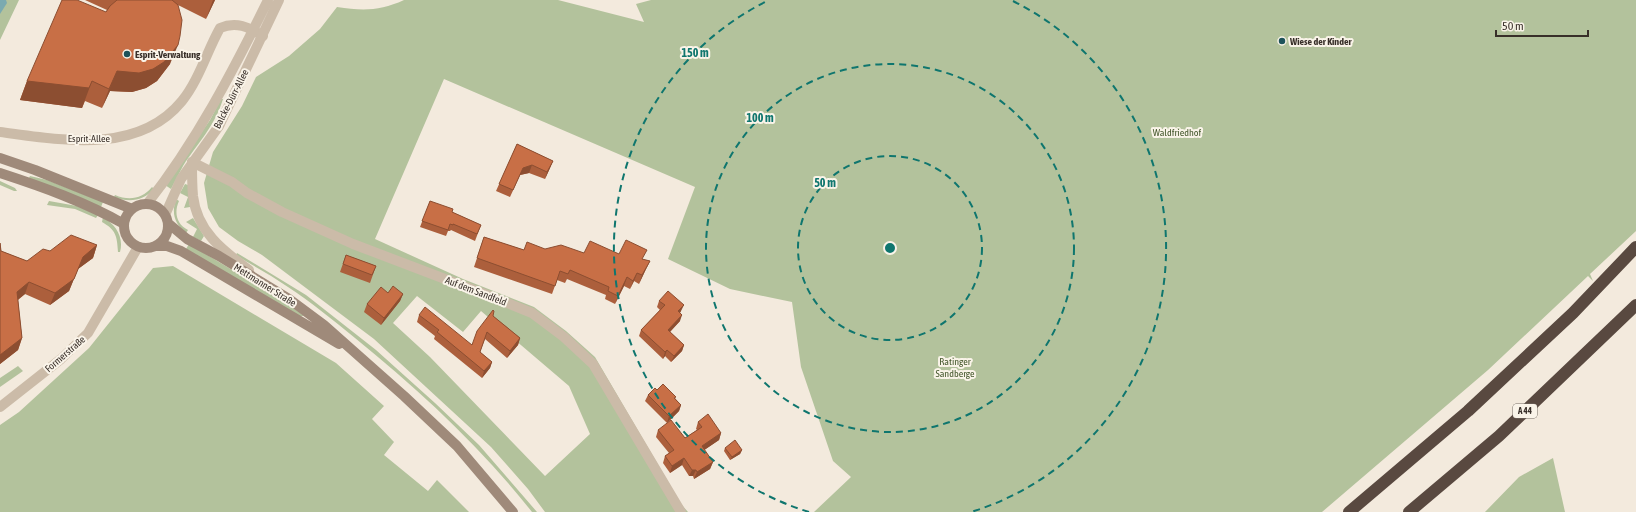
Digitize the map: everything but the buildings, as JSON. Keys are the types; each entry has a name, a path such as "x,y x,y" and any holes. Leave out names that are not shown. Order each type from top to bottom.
{"highway":[{"path":"1349,512 1474,405 1573,313 1636,247"},
{"name":"A 44","path":"1410,512 1499,436 1636,305"}],"main road":[{"path":"0,158 35,170 132,209"},
{"path":"0,173 68,197 102,212 124,224"},
{"path":"147,204 159,208 167,219 167,236 163,242 150,248 138,247 131,242 127,237 124,224 126,217 132,209 147,204"},
{"name":"Mettmanner Straße","path":"167,219 188,239 219,256 289,299 324,325 457,446 513,512"},
{"name":"Mettmanner Straße","path":"157,246 167,246 181,251 294,319 357,354"}],"street":[{"name":"Balcke-Dürr-Allee","path":"147,204 211,110 268,0"},
{"name":"Balcke-Dürr-Allee","path":"167,219 181,179 219,126 279,0"},
{"name":"Esprit-Allee","path":"0,132 68,139 95,140 118,138 136,133 165,118 182,101 192,87 220,28 233,24 253,30 263,36"},
{"path":"192,162 193,196 196,211 208,235 223,251 289,299"},
{"name":"Auf dem Sandfeld","path":"192,162 232,182 247,193 282,212 353,244 508,303 532,314 564,337 593,364 681,512"},
{"name":"Formerstraße","path":"0,406 61,359 88,333 138,247"}],"green space":[{"path":"0,0 19,0 0,40"},
{"path":"404,0 558,0 644,22 636,4 651,0 1636,0 1636,231 1590,274 1593,281 1588,276 1488,370 1322,512 814,512 851,477 833,461 801,367 792,302 730,289 668,259 695,187 444,79 375,239 463,279 534,307 566,331 595,357 681,504 688,512 545,512 528,489 491,447 374,339 262,255 238,241 219,227 208,208 204,183 213,152 242,106 256,77 289,56 320,29 337,7 371,9 395,4","holes":["417,296 463,332 481,311 569,386 590,434 545,476 430,357 393,323"]},
{"path":"221,99 223,99 215,118 183,166 171,189 165,185 210,120"},
{"path":"30,176 47,180 103,202 101,207 29,178"},
{"path":"0,181 15,188 17,191 0,185"},
{"path":"185,184 188,185 190,207 184,208 188,197 180,193"},
{"path":"152,187 154,189 150,193 136,200 125,200 114,197 115,195 125,198 135,198 144,194"},
{"path":"176,199 179,201 176,213 177,217 181,224 188,230 186,233 179,226 175,218 174,209"},
{"path":"49,201 77,206 98,215 96,218 75,209 47,205"},
{"path":"103,217 112,224 120,236 120,252 118,252 115,234 102,222"},
{"path":"193,218 204,236 201,241 193,237 197,229 186,222"},
{"path":"189,244 284,301 304,316 299,316 186,249"},
{"path":"237,253 306,295 376,350 479,445 537,512 532,512 492,465 470,442 402,378 314,305 282,283 236,255"},
{"path":"173,266 336,363 384,406 372,419 394,442 384,455 428,491 437,480 469,512 0,512 0,425 19,412 89,348 153,268"},
{"path":"18,366 23,371 0,387 0,378"},
{"path":"1553,458 1565,512 1485,512 1519,477"}],"water":[{"path":"0,0 6,0 7,3 0,14"}],"place":[{"name":"Wiese der Kinder","path":"1282,41"},
{"name":"Esprit-Verwaltung","path":"127,54"}],"park label":[{"name":"Waldfriedhof","path":"1177,132"},
{"name":"Ratinger Sandberge","path":"955,366"}]}
